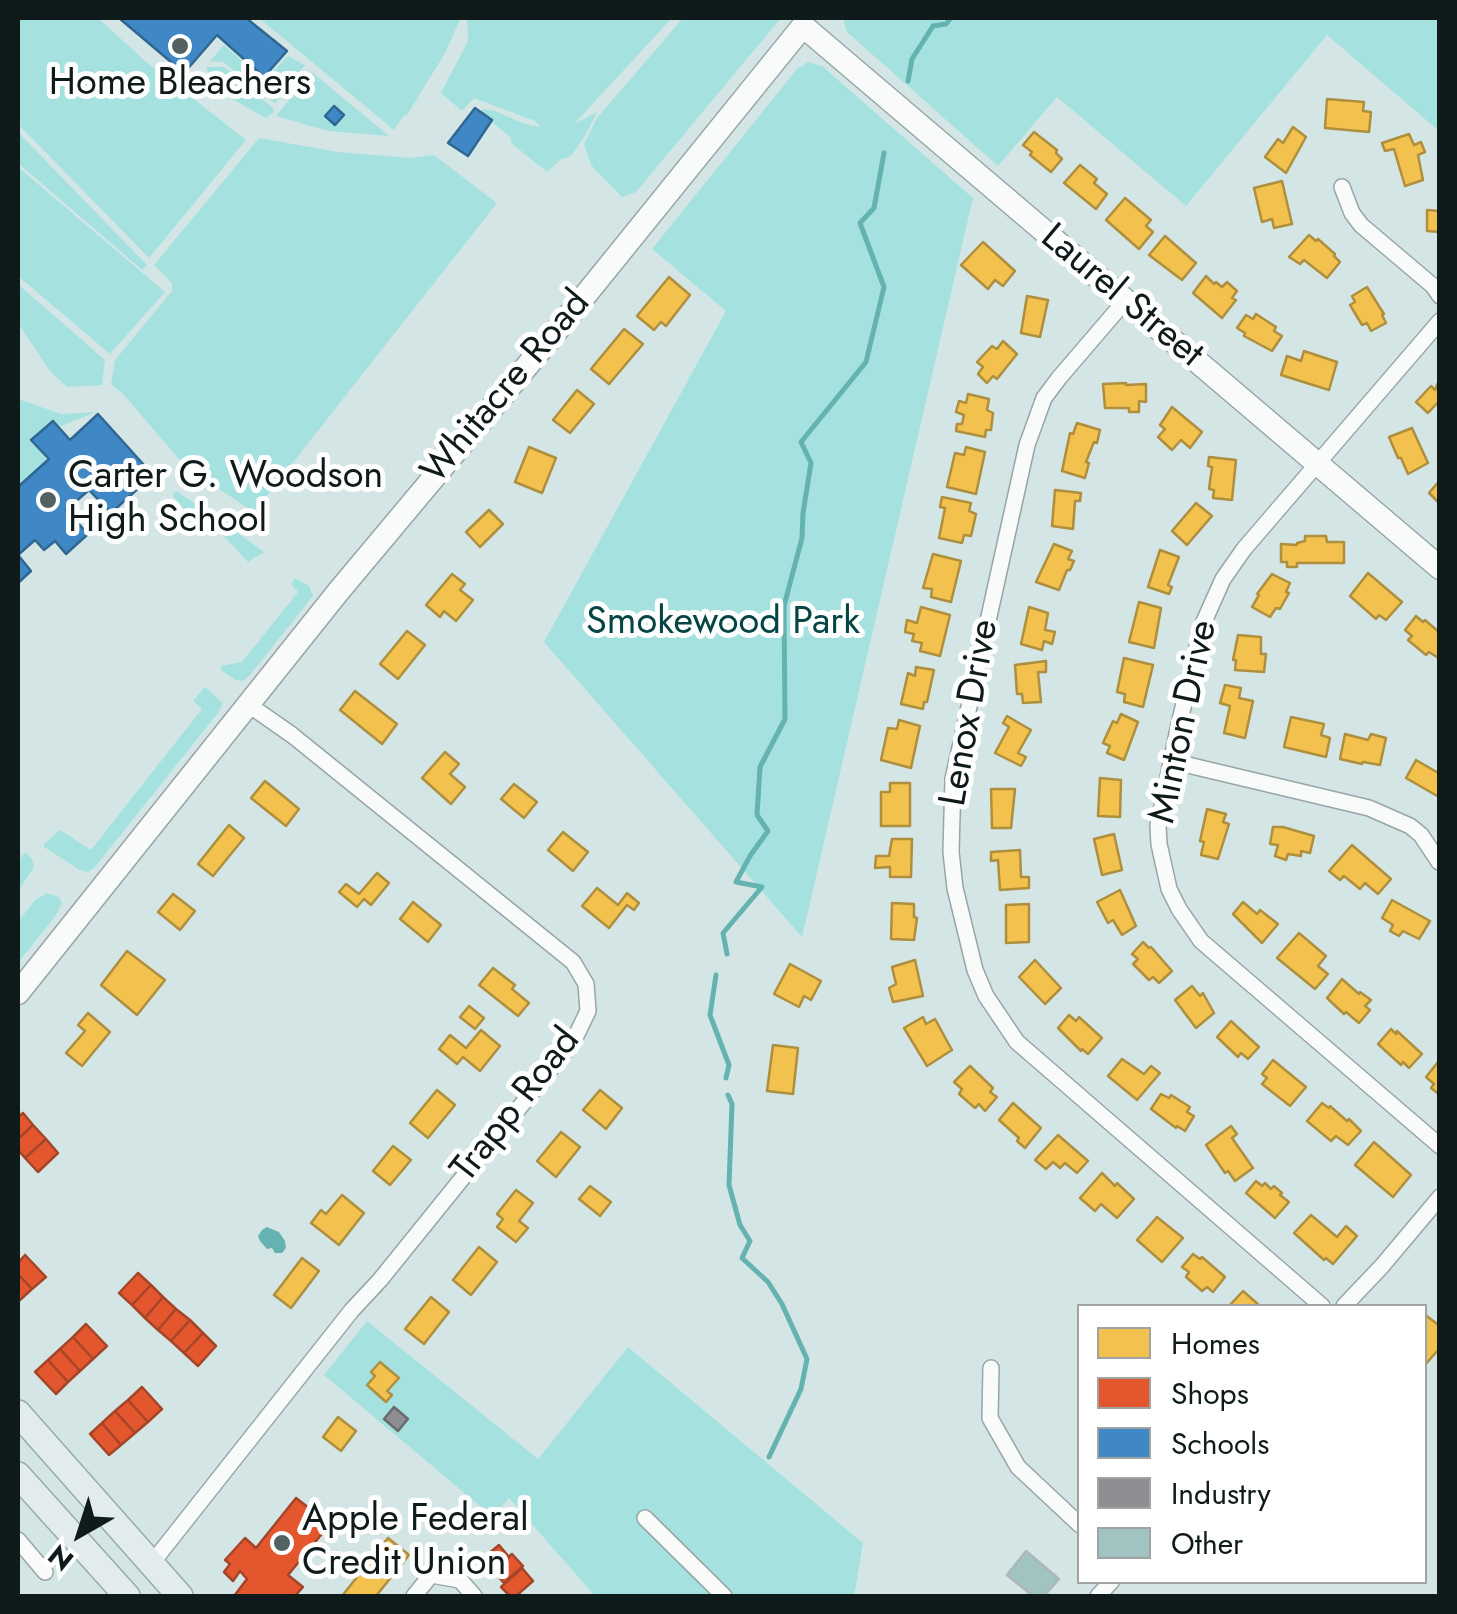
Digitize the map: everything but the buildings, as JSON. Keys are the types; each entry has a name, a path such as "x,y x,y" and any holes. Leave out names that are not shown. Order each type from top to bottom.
{"main road":[{"path":"18,1413 180,1596"},
{"path":"18,1475 30,1504 127,1596"}],"street":[{"name":"Laurel Street","path":"807,22 1125,301 1440,568"},
{"name":"Whitacre Road","path":"18,993 338,592 807,22"},
{"path":"1342,187 1352,214 1361,225 1440,296"},
{"name":"Lenox Drive","path":"1125,301 1044,398 1026,445 953,779 951,852 958,902 986,996 1016,1042 1320,1304"},
{"name":"Minton Drive","path":"1440,321 1244,549 1215,593 1202,626 1160,809 1159,844 1170,890 1189,926 1217,956 1440,1146"},
{"name":"Trapp Road","path":"152,1563 315,1356 574,1040 588,1011 586,984 572,962 292,735 249,706"},
{"path":"1171,761 1370,808 1421,835 1439,862"},
{"path":"1346,1304 1440,1197"},
{"path":"992,1368 990,1418 1018,1467 1077,1522"},
{"path":"645,1518 724,1596"},
{"path":"21,1551 45,1572"},
{"path":"414,1596 431,1575 460,1580 474,1596"}],"green space":[{"path":"18,18 98,18 144,60 246,140 149,258 18,124"},
{"path":"259,18 461,18 444,55 394,130"},
{"path":"467,18 672,18 574,124 597,112 571,156 547,172 480,112 495,111 540,127 535,121 474,98 462,111 441,93 468,41"},
{"path":"683,18 781,18 636,192 622,197 591,165 584,144 597,118"},
{"path":"843,18 1439,18 1439,131 1327,35 1186,206 1057,97 998,166 847,32"},
{"path":"224,45 264,81 288,56 305,65 275,103 223,62 210,61"},
{"name":"Smokewood Park","path":"808,62 822,66 973,198 802,937 544,642 726,311 652,249 797,69"},
{"path":"206,67 224,67 274,109 273,113 266,118 216,90"},
{"path":"312,72 389,136 328,131 276,116"},
{"path":"18,132 147,265 142,270 18,163"},
{"path":"259,138 338,152 409,158 434,155 497,203 254,512 183,464 111,384 115,360 172,291 172,283 154,265"},
{"path":"18,167 165,292 110,354 18,276"},
{"path":"18,284 105,360 102,385 67,387 50,371 18,323"},
{"path":"18,399 61,414 96,412 59,427 52,421 32,439 49,459 18,487"},
{"path":"174,492 230,528 219,530 200,509 190,516 173,496"},
{"path":"233,530 264,552 248,562 221,533"},
{"path":"295,578 309,586 313,596 250,675 243,681 235,680 221,666 242,662 298,592 291,584"},
{"path":"205,687 223,703 218,713 95,867 88,872 80,870 44,847 60,830 91,850 202,709 193,701"},
{"path":"26,852 34,867 18,891 18,860"},
{"path":"47,893 59,897 62,903 18,963 18,922 35,900"},
{"path":"367,1321 538,1459 628,1347 863,1543 854,1596 725,1596 719,1590 710,1596 595,1596 509,1498 493,1517 324,1375"}],"shaded area":[{"path":"267,1227 279,1232 285,1241 282,1253 267,1249 260,1241 258,1236"}],"waterway":[{"path":"908,81 912,59 933,26 946,24 951,18"},
{"path":"727,954 723,933 762,887 736,882 768,831 757,815 760,767 785,719 784,606 802,538 811,463 801,442 866,362 884,287 860,223 874,208 884,153"},
{"path":"716,975 710,1015 729,1065 726,1078"},
{"path":"728,1095 732,1104 729,1185 740,1225 750,1241 742,1258 768,1282 807,1359 801,1389 769,1457"}],"place":[{"name":"Home Bleachers","path":"180,46"},
{"name":"Carter G. Woodson High School","path":"48,500"},
{"name":"Apple Federal Credit Union","path":"282,1543"}]}
